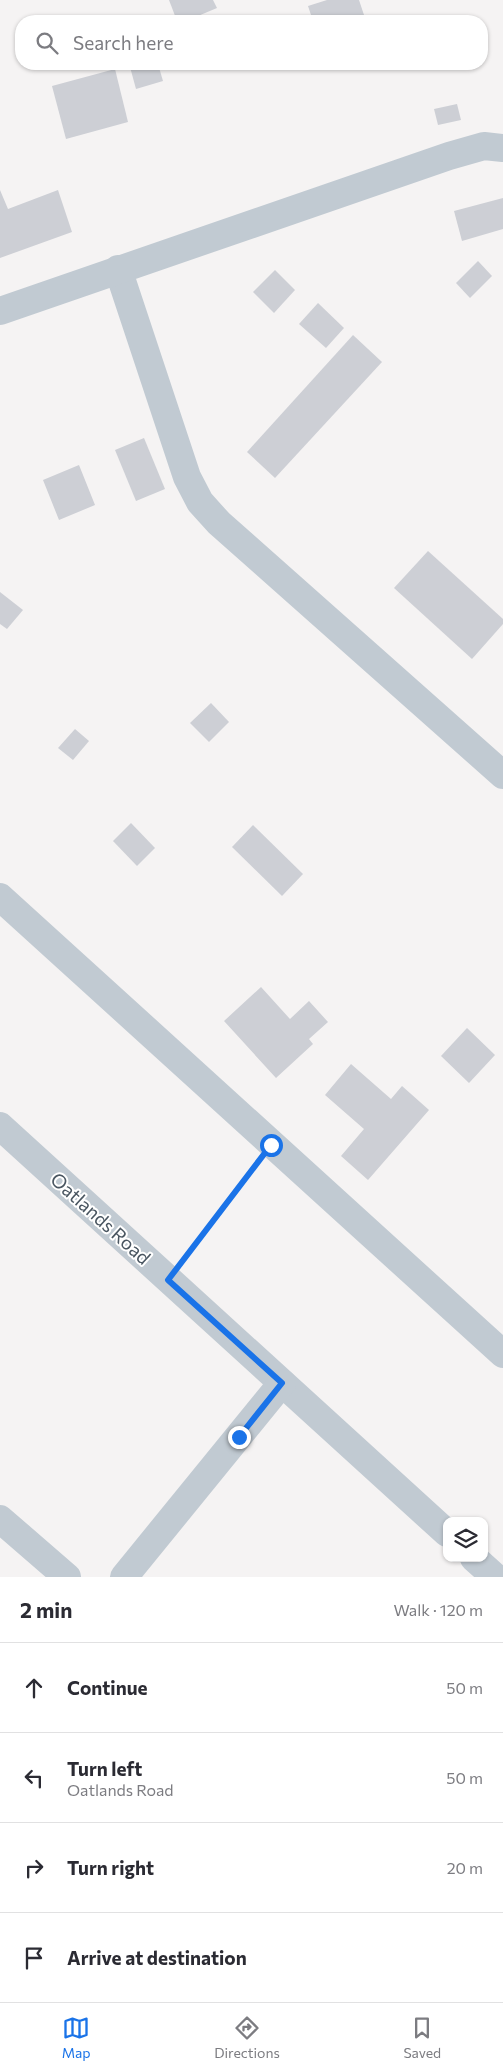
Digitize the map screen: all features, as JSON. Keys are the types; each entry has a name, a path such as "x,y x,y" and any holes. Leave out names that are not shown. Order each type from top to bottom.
{"street":[{"path":"0,311 449,156 484,146 503,148"},
{"path":"118,269 187,477 200,502 219,523 503,775"},
{"path":"0,897 503,1354"},
{"name":"Oatlands Road","path":"0,1126 443,1529"},
{"path":"124,1577 282,1383"},
{"path":"0,1519 67,1577"},
{"path":"478,1562 495,1577"}],"path":[{"path":"168,1280 271,1145"}],"building":[{"path":"169,0 213,0 217,8 200,15 175,15"},
{"path":"327,0 359,0 364,15 311,15 308,6"},
{"path":"115,70 128,122 66,139 52,86"},
{"path":"131,70 160,70 163,81 136,89"},
{"path":"457,104 461,120 438,125 434,109"},
{"path":"0,190 8,209 58,190 72,232 0,258"},
{"path":"503,198 503,229 462,241 454,211"},
{"path":"478,261 492,276 470,298 456,283"},
{"path":"275,270 295,290 274,313 253,292"},
{"path":"318,303 344,328 326,348 299,324"},
{"path":"353,335 382,362 275,478 247,452"},
{"path":"144,438 165,489 136,501 115,450"},
{"path":"79,465 95,505 59,520 43,480"},
{"path":"428,551 503,619 503,624 472,659 394,588"},
{"path":"0,592 23,610 7,629 0,624"},
{"path":"211,703 229,722 209,742 190,723"},
{"path":"75,729 89,741 73,760 58,748"},
{"path":"131,823 155,848 137,866 113,841"},
{"path":"253,825 303,874 282,896 232,847"},
{"path":"261,987 290,1019 309,1001 328,1022 309,1039 313,1044 276,1078 224,1021"},
{"path":"467,1028 495,1055 469,1083 441,1056"},
{"path":"351,1064 391,1099 402,1086 429,1110 368,1180 341,1156 364,1129 325,1095"}],"route":[{"path":"239,1437 282,1383 168,1280 271,1145"}]}
